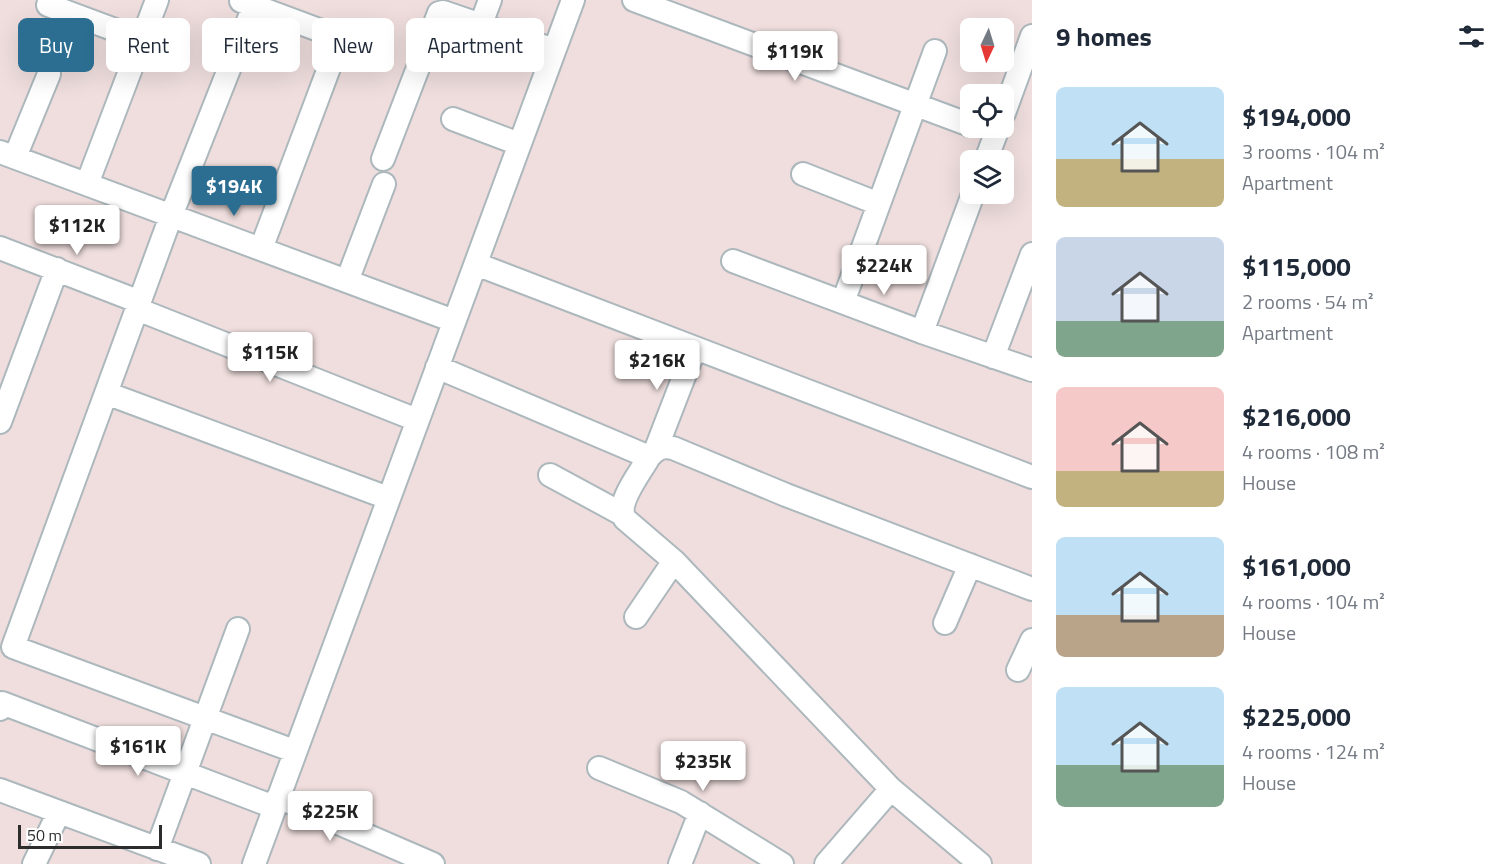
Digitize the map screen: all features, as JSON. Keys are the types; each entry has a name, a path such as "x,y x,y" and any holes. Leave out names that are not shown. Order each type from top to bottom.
{"street":[{"path":"150,18 157,0"},
{"path":"483,18 490,0"},
{"path":"254,864 573,0"},
{"path":"634,0 960,121"},
{"path":"261,249 338,44 335,36 247,3 106,393 7,644 294,751"},
{"path":"48,5 106,27"},
{"path":"440,7 443,12 462,18"},
{"path":"383,159 440,7"},
{"path":"1014,96 1025,77 1032,36"},
{"path":"544,46 555,50"},
{"path":"843,302 935,51"},
{"path":"87,184 130,72"},
{"path":"49,74 7,155 454,321"},
{"path":"453,119 519,144"},
{"path":"802,174 879,204"},
{"path":"347,281 384,184"},
{"path":"922,332 969,204"},
{"path":"0,248 57,269 138,305 417,420"},
{"path":"993,357 1027,283 1032,254"},
{"path":"732,261 922,332 1032,370"},
{"path":"476,264 1032,477"},
{"path":"0,422 57,269"},
{"path":"622,514 623,501 653,453 695,348"},
{"path":"437,367 653,453"},
{"path":"106,393 388,498"},
{"path":"653,453 663,446 673,448 786,495 1032,589"},
{"path":"550,475 622,514 674,561 891,789 980,864"},
{"path":"636,617 674,561"},
{"path":"945,623 970,565"},
{"path":"157,849 238,629"},
{"path":"1018,670 1032,640"},
{"path":"1,705 185,773 276,802 433,864"},
{"path":"599,768 681,802 782,864"},
{"path":"826,864 891,789"},
{"path":"0,790 199,864"},
{"path":"34,864 59,812"},
{"path":"680,864 700,813"}]}
